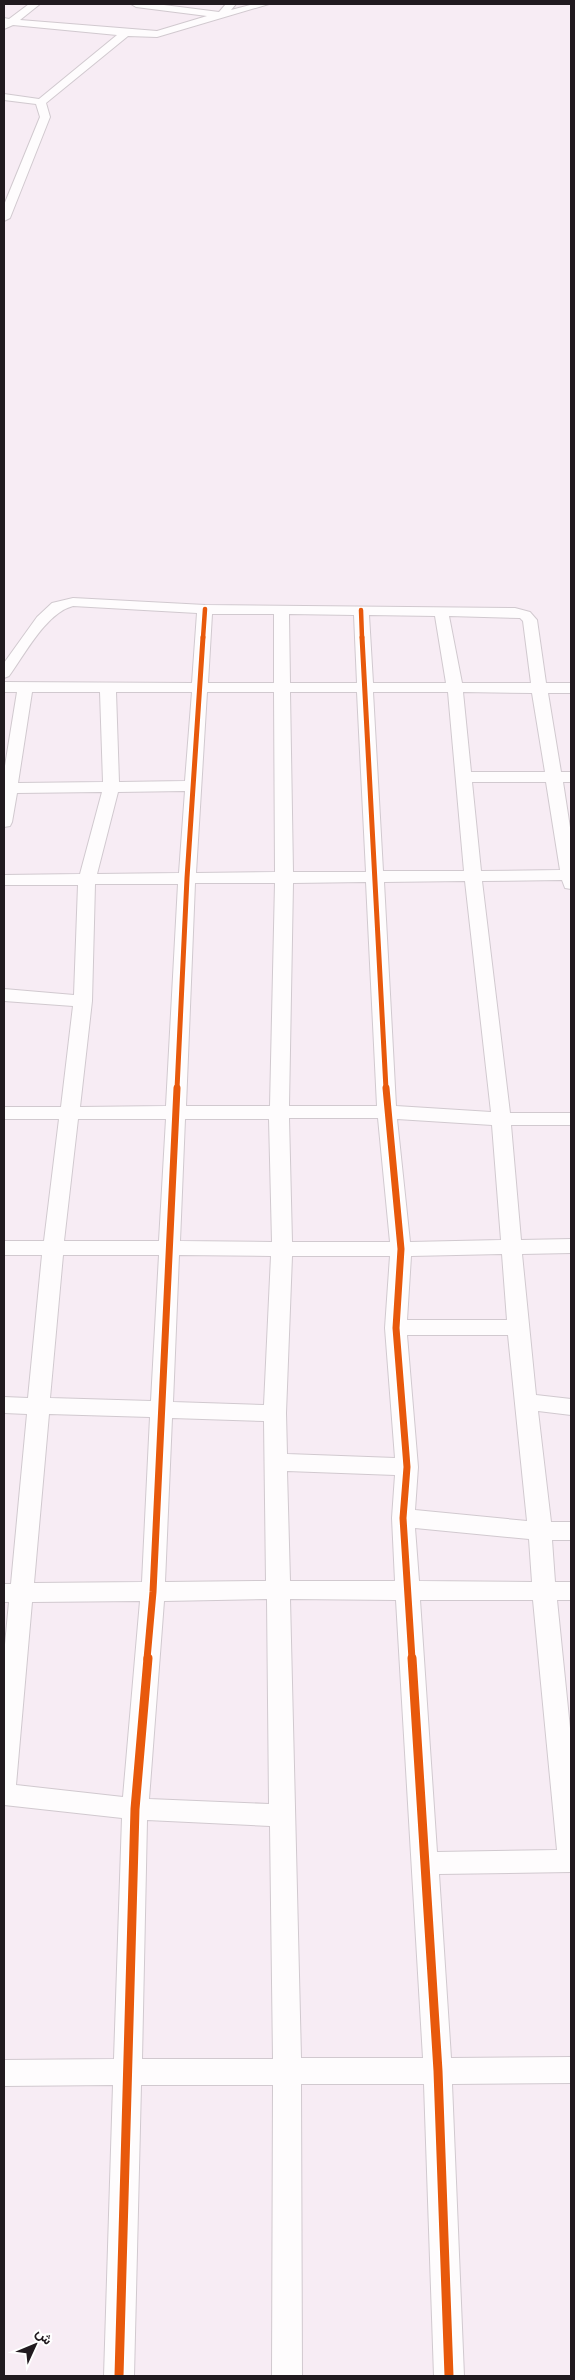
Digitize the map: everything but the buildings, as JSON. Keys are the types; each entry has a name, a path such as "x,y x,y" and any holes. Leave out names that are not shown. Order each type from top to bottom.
{"street":[{"path":"6,24 35,4"},
{"path":"136,4 221,15"},
{"path":"221,15 231,4"},
{"path":"6,24 156,34 264,4"},
{"path":"4,97 41,102 126,33"},
{"path":"4,218 45,117 41,102"},
{"path":"4,673 42,620 57,606 73,602 93,601 205,609 441,610 515,612 525,615 530,620 539,688 571,878 374,876 284,879 4,880"},
{"path":"119,2376 135,1809 153,1592 160,1409 171,1248 187,878 205,609"},
{"path":"281,609 280,687 284,879 279,1112 282,1248 275,1413 276,1590 287,2072 287,2376"},
{"path":"361,610 363,688 387,1112 401,1249 396,1328 407,1468 403,1518 438,2071 449,2376"},
{"path":"425,1863 571,1860 569,1811 544,1591 540,1531 510,1246 501,1119 473,876 455,688 441,610"},
{"path":"4,687 571,688"},
{"path":"4,1784 12,1593 38,1405 68,1113 83,1001 87,879 111,788 108,687"},
{"path":"4,822 6,788 25,688"},
{"path":"464,777 571,777"},
{"path":"6,788 193,786"},
{"path":"4,995 83,1001"},
{"path":"4,1113 387,1112 501,1119 571,1119"},
{"path":"4,1248 401,1249 571,1246"},
{"path":"396,1328 518,1327"},
{"path":"525,1402 571,1407"},
{"path":"4,1405 275,1413"},
{"path":"276,1462 407,1468"},
{"path":"403,1518 540,1531 571,1531"},
{"path":"12,1593 276,1590 408,1592 571,1591"},
{"path":"4,1794 135,1809 282,1816"},
{"path":"4,2073 571,2070"}],"cycle path":[{"path":"119,2376 135,1809 153,1592 187,878 205,609"},
{"path":"361,610 387,1112 401,1249 396,1328 407,1467 403,1518 438,2071 449,2376"}]}
